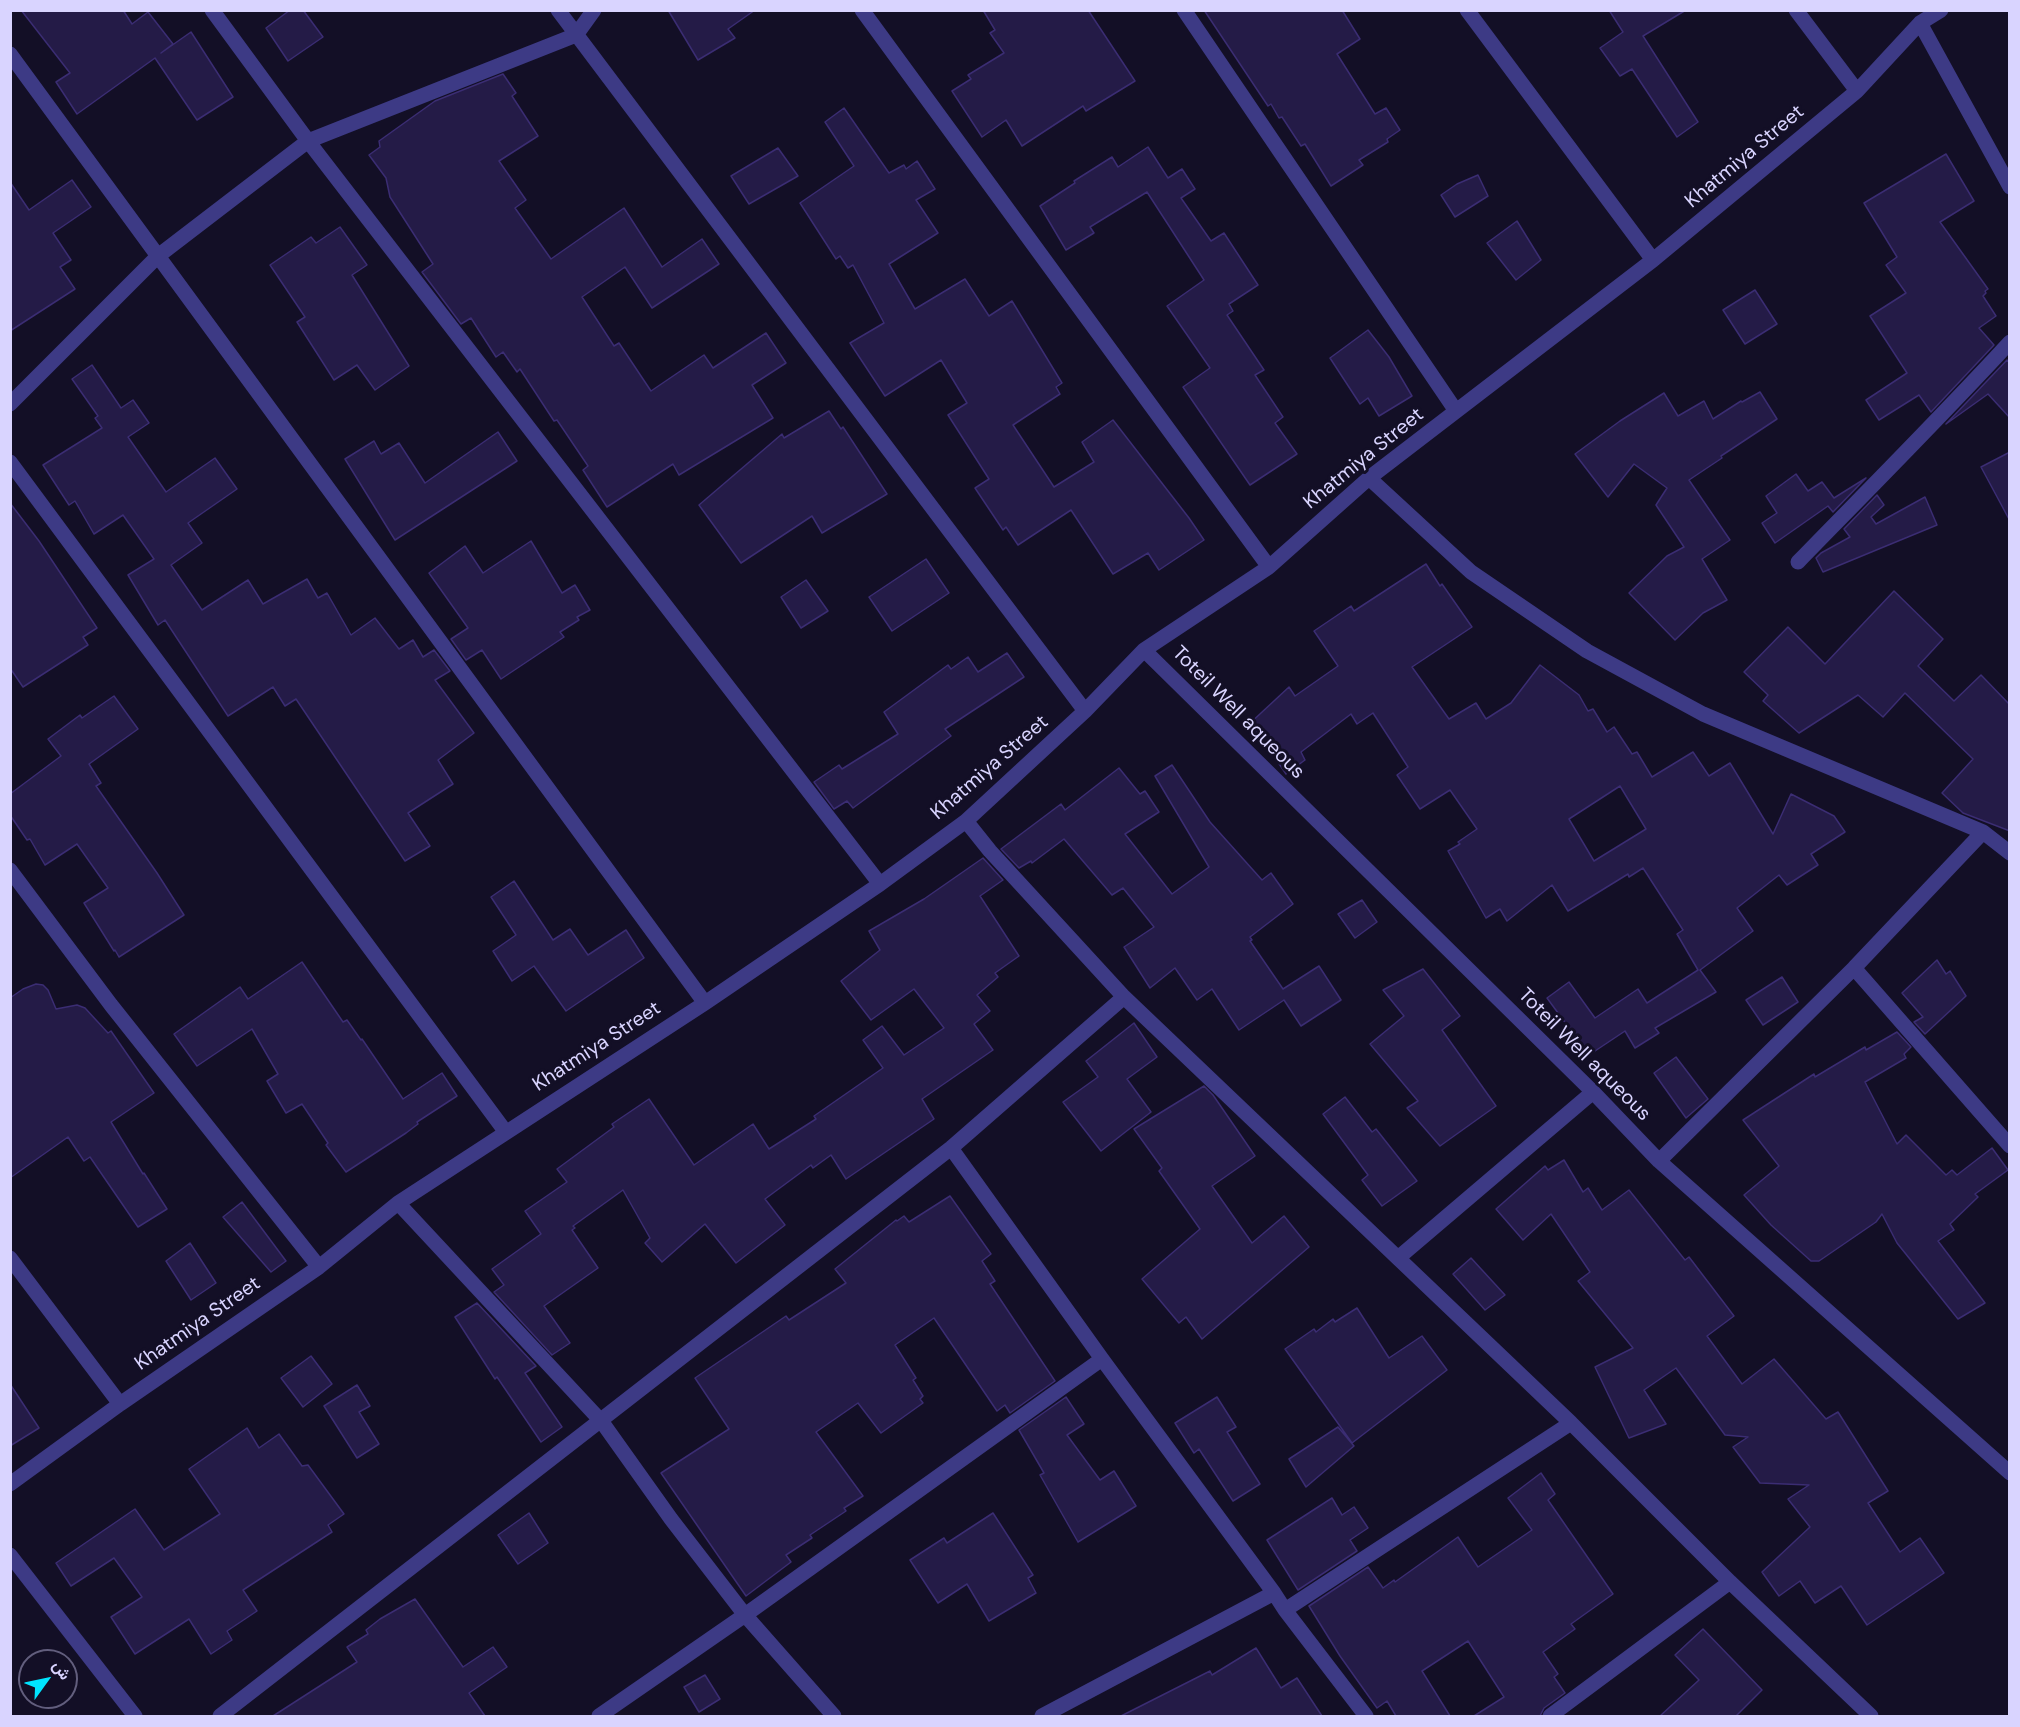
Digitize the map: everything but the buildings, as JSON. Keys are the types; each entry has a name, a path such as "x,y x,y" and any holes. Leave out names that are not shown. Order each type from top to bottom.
{"street":[{"path":"212,10 308,141 880,884"},
{"path":"558,10 1085,711"},
{"path":"10,404 158,256 308,141 576,35 594,10"},
{"path":"862,10 1269,567"},
{"path":"1184,10 1456,411"},
{"path":"1467,10 1653,260"},
{"path":"1796,10 1857,91"},
{"name":"Khatmiya Street","path":"10,1484 120,1404 319,1267 398,1203 705,1002 880,884 966,821 1085,711 1144,650 1269,567 1369,478 1653,260 1857,91 1920,23 1941,10"},
{"path":"1920,23 2010,186"},
{"path":"10,54 705,1002"},
{"path":"1798,562 1954,403 2010,342"},
{"path":"10,462 505,1131"},
{"path":"1369,478 1471,572 1587,651 1702,714 1983,832 2010,853"},
{"name":"Toteil Well aqueous","path":"1144,650 1593,1092 1659,1161 2010,1473"},
{"path":"966,821 990,852 1124,997 1571,1423 1730,1582 1871,1716"},
{"path":"1659,1161 1854,968 1983,832"},
{"path":"10,870 111,1005 319,1267"},
{"path":"1854,968 2010,1146"},
{"path":"220,1716 602,1422 951,1149 1124,997"},
{"path":"1398,1258 1593,1092"},
{"path":"951,1149 1285,1610 1366,1716"},
{"path":"398,1203 602,1422 671,1520 745,1615 834,1716"},
{"path":"10,1258 120,1404"},
{"path":"599,1716 745,1615 1102,1359"},
{"path":"1285,1610 1571,1423"},
{"path":"10,1555 135,1716"},
{"path":"1550,1716 1730,1582"},
{"path":"1042,1716 1274,1593"}]}
